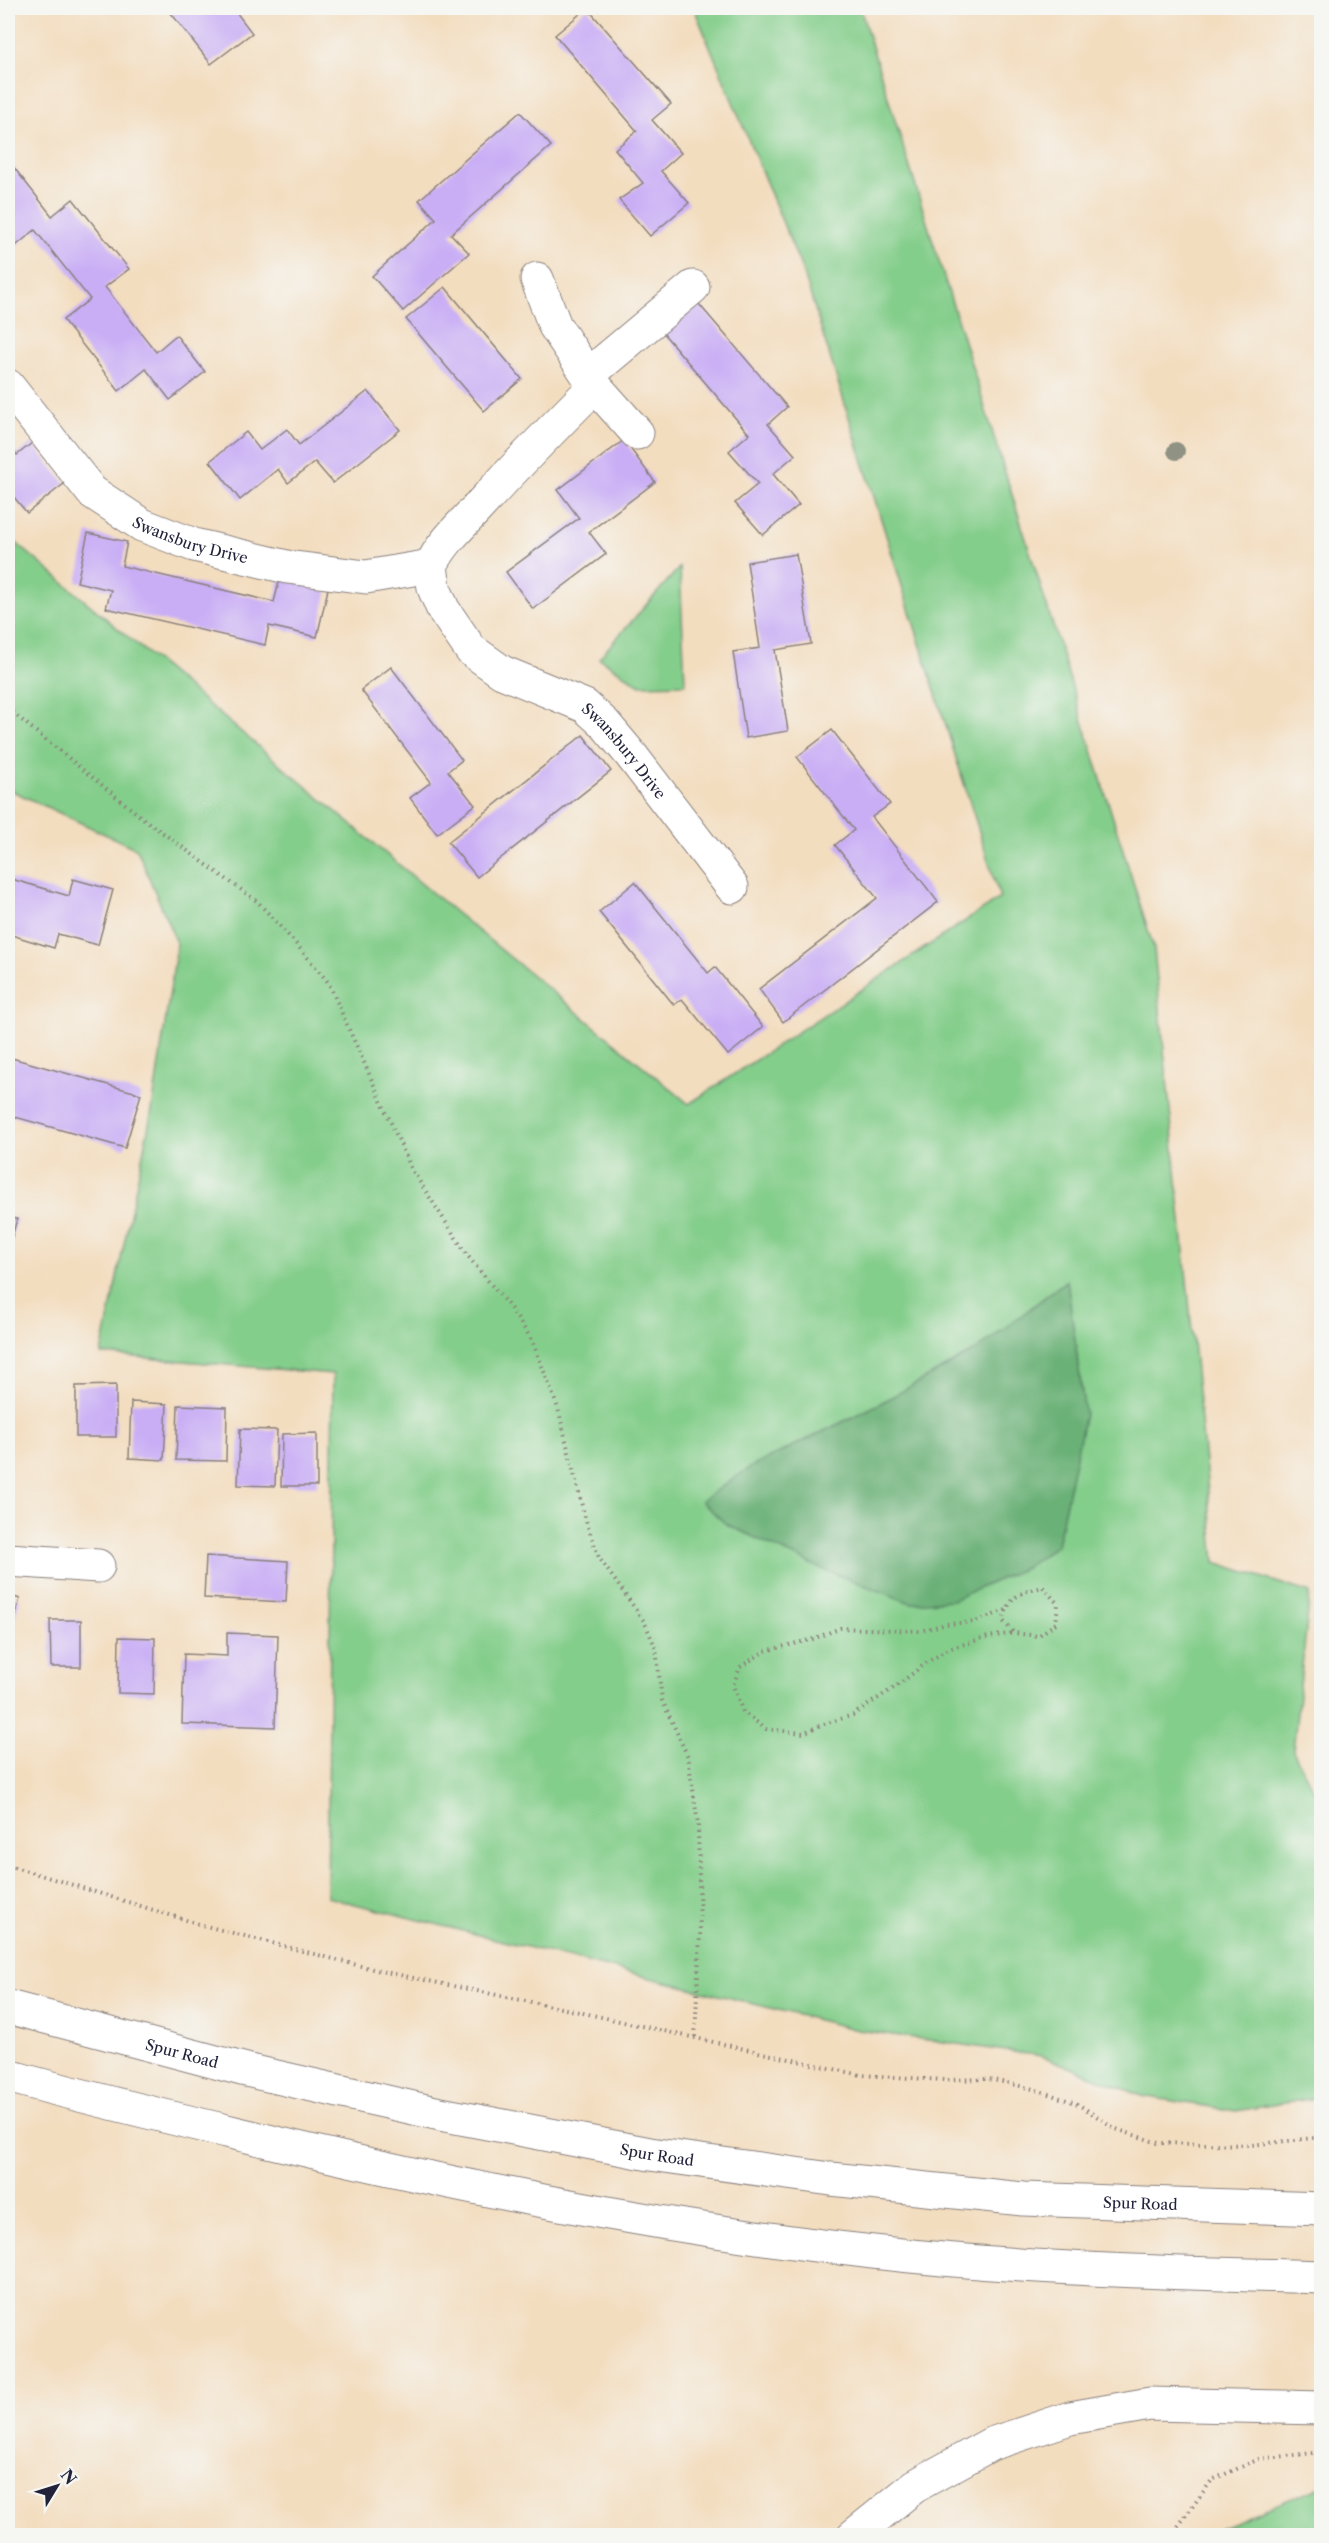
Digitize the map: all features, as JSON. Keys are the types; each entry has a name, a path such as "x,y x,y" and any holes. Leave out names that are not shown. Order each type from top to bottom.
{"main road":[{"path":"537,279 555,326 592,381 637,433"},
{"path":"431,566 437,553 461,525 592,381 693,287"},
{"name":"Swansbury Drive","path":"8,386 92,492 142,525 194,545 297,568 366,577 431,566 434,588 443,609 471,650 502,672 585,706 592,712 631,755 732,887"},
{"path":"8,1560 98,1566"},
{"name":"Spur Road","path":"8,2007 246,2070 440,2114 650,2154 831,2179 1023,2199 1322,2209"},
{"path":"8,2076 343,2159 567,2207 726,2232 872,2252 980,2263 1083,2270 1322,2277"},
{"path":"853,2535 915,2486 991,2444 1070,2418 1150,2403 1322,2408"}],"path":[{"path":"8,709 145,820 258,902 328,982 412,1170 467,1255 511,1309 532,1340 558,1408 585,1518 599,1558 644,1621 657,1649 662,1700 688,1757 698,1835 700,1934 695,2037"},
{"path":"1006,1610 975,1622 946,1624 920,1630 840,1628 813,1639 765,1652 740,1667 733,1686 743,1712 766,1730 803,1733 853,1715 898,1685 927,1662 951,1648 988,1637 1014,1634 1038,1636 1056,1623 1058,1604 1043,1587 1019,1593 1006,1610 1003,1621 1014,1634"},
{"path":"8,1865 202,1924 380,1971 695,2037 861,2075 944,2080 989,2079 1076,2103 1116,2129 1158,2143 1251,2145 1322,2137"},
{"path":"1171,2535 1212,2480 1259,2459 1322,2452"}],"green space":[{"path":"694,8 860,8 1154,949 1215,1562 1310,1593 1293,1751 1321,1804 1321,2097 1236,2111 1142,2096 1042,2056 858,2030 327,1897 333,1374 101,1354 152,1110 177,944 137,849 8,789 8,536 454,911 689,1104 1000,898 804,274"},
{"path":"680,567 685,684 640,685 599,658"},
{"path":"1067,1280 1085,1414 1057,1545 1025,1568 952,1600 911,1603 817,1567 726,1524 701,1501 751,1467 879,1404 978,1349"},
{"path":"1321,2486 1321,2535 1215,2535 1220,2528"}],"building":[{"path":"167,8 233,8 252,33 211,64"},
{"path":"587,8 671,104 652,120 681,153 661,171 689,203 650,236 619,200 643,183 615,149 637,131 555,35"},
{"path":"520,112 551,146 451,234 469,253 403,311 372,276 436,219 419,200"},
{"path":"8,160 52,216 73,199 129,269 105,287 156,352 176,335 205,372 170,400 146,369 119,391 63,320 90,299 35,230 12,249 8,243"},
{"path":"445,287 522,379 484,411 406,319"},
{"path":"698,303 787,407 768,424 795,455 773,474 799,505 763,535 735,503 758,484 729,451 749,434 663,333"},
{"path":"368,391 400,430 333,483 315,462 288,483 278,469 240,500 210,461 246,432 260,450 287,429 299,445"},
{"path":"624,440 655,482 589,532 606,554 533,609 506,572 579,518 558,490"},
{"path":"8,443 17,455 32,443 65,483 27,513 8,490"},
{"path":"88,533 127,542 122,566 274,602 280,578 328,589 317,637 269,626 265,645 106,608 111,590 77,582"},
{"path":"796,554 811,644 775,650 788,731 746,738 733,652 760,648 747,562"},
{"path":"391,667 462,760 448,771 475,805 437,834 410,798 431,782 361,690"},
{"path":"832,730 890,804 872,817 938,902 783,1022 759,989 877,898 835,845 854,830 797,757"},
{"path":"583,735 611,771 477,877 448,842"},
{"path":"8,878 69,896 73,879 113,890 98,945 58,934 54,948 8,934"},
{"path":"635,882 708,973 715,967 763,1027 728,1055 682,999 674,1005 599,912"},
{"path":"8,1057 141,1094 125,1148 8,1115"},
{"path":"8,1217 17,1219 8,1251"},
{"path":"116,1385 116,1437 76,1437 76,1386"},
{"path":"131,1402 167,1404 164,1460 129,1458"},
{"path":"178,1405 227,1407 226,1461 176,1460"},
{"path":"240,1429 277,1430 275,1486 238,1485"},
{"path":"317,1433 317,1486 281,1486 282,1434"},
{"path":"206,1556 288,1561 286,1602 204,1598"},
{"path":"8,1595 20,1599 8,1639"},
{"path":"50,1620 81,1620 81,1667 51,1667"},
{"path":"227,1633 278,1635 275,1727 182,1724 184,1654 227,1656"},
{"path":"119,1637 155,1638 154,1694 118,1693"}]}
